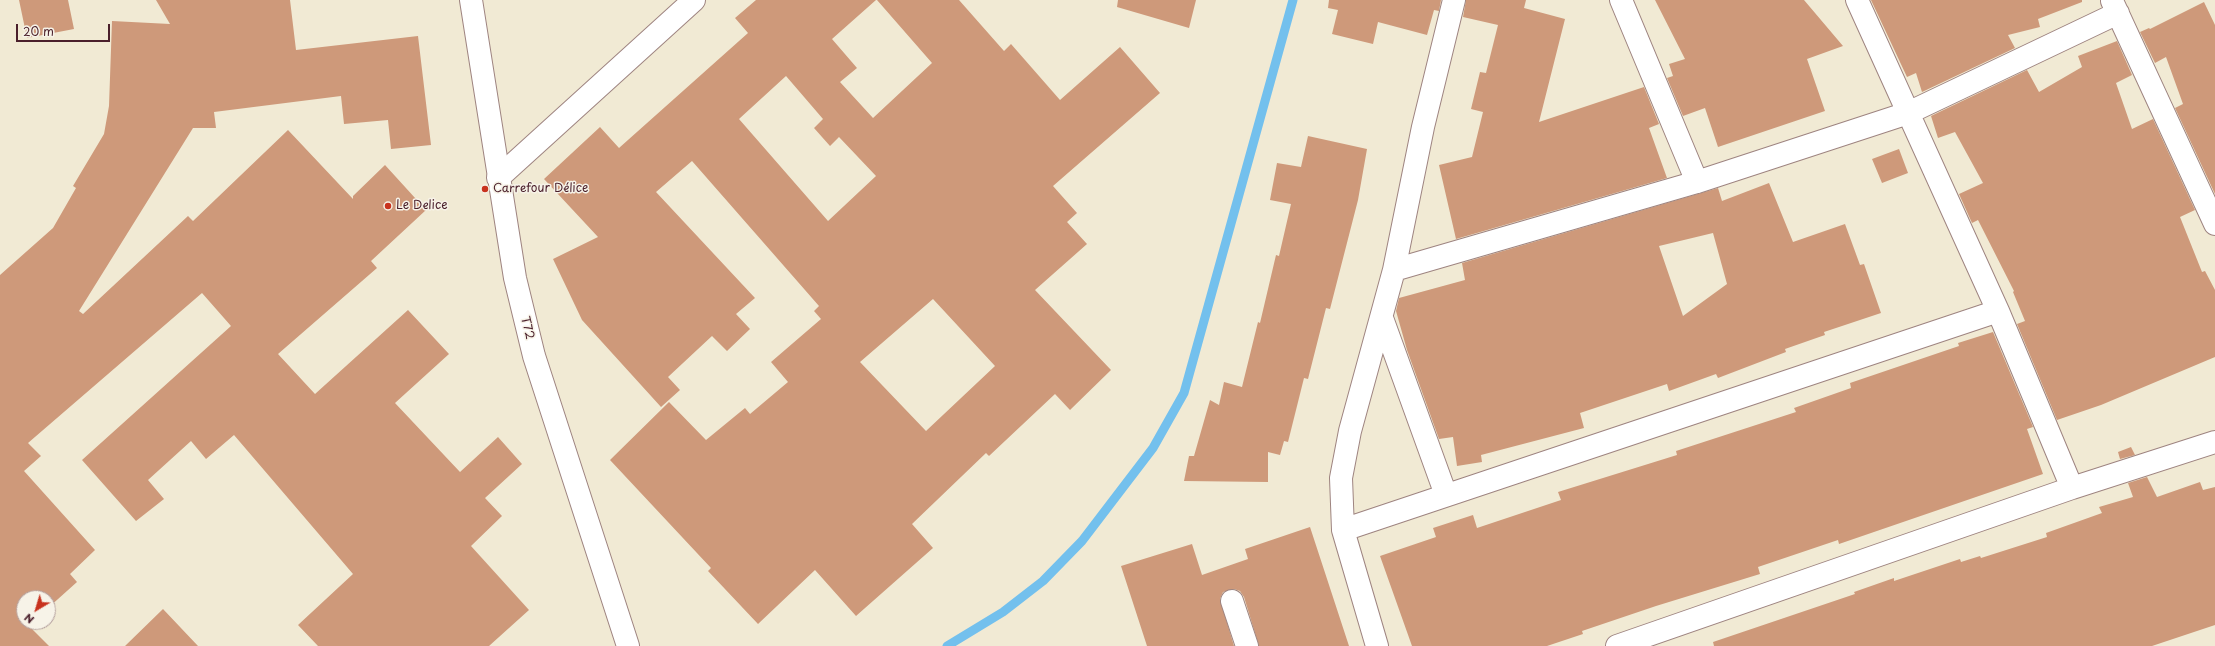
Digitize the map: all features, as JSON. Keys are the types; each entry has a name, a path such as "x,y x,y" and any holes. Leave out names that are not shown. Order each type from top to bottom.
{"street":[{"name":"T72","path":"471,0 515,278 534,356 628,646"},
{"path":"498,178 694,0"},
{"path":"1377,646 1343,530 1341,478 1350,431 1394,270 1423,127 1454,0"},
{"path":"1621,0 1697,182"},
{"path":"1857,0 1998,311 2072,488"},
{"path":"1394,270 1697,182 1908,113 2114,7 2215,224"},
{"path":"1343,530 1998,311"},
{"path":"1382,318 1446,495"},
{"path":"1617,646 2072,488 2215,442"},
{"path":"1232,601 1247,646"}],"building":[{"path":"19,0 68,0 74,29 27,38"},
{"path":"156,0 290,0 296,50 418,36 431,145 391,149 388,120 344,124 341,96 214,112 216,128 193,128 79,311 83,314 188,216 193,221 288,130 353,199 353,196 385,165 426,210 371,261 377,268 278,354 315,394 408,310 449,354 395,403 460,472 498,437 522,464 485,498 502,516 471,546 529,610 489,646 318,646 298,625 353,574 234,435 206,459 191,441 148,480 164,499 136,521 82,460 231,326 202,293 28,443 41,456 24,471 95,550 70,574 77,582 56,601 56,590 16,590 16,630 33,630 49,646 0,646 0,275 53,228 76,188 73,186 104,134 109,106 112,21 170,24"},
{"path":"756,0 876,0 832,39 857,68 840,82 873,118 932,63 877,0 959,0 1004,51 1011,44 1060,100 1120,47 1160,93 1053,186 1077,213 1067,222 1087,244 1035,290 1111,370 1070,410 1055,394 989,456 986,453 912,524 933,548 856,616 815,570 758,624 708,571 711,568 610,460 669,402 706,440 745,408 750,414 788,382 771,362 821,319 814,311 819,306 692,161 656,192 755,298 736,314 750,329 727,351 712,336 668,377 680,390 661,407 582,320 553,259 598,237 544,179 600,127 619,148 748,33 735,18","holes":["786,76 823,119 814,128 830,146 839,137 876,176 828,221 739,119","933,299 995,366 926,431 860,362"]},
{"path":"1118,0 1196,0 1189,28 1117,7"},
{"path":"1329,0 1441,0 1439,11 1434,10 1427,35 1378,22 1373,44 1332,34 1338,10 1328,8"},
{"path":"1466,0 1526,0 1524,8 1565,19 1539,122 1644,87 1659,124 1649,128 1667,178 1456,239 1439,165 1472,157 1483,112 1471,109 1480,72 1486,73 1498,25 1463,17"},
{"path":"1655,0 1804,0 1843,46 1807,59 1825,111 1718,147 1705,108 1683,116 1667,78 1673,76 1669,64 1685,59"},
{"path":"1871,0 2082,0 2082,2 2038,19 2040,27 2008,35 2015,48 1922,92 1916,73 1907,77"},
{"path":"2204,2 2215,25 2215,194 2175,108 2183,104 2166,57 2155,63 2140,32 2149,28 2150,29"},
{"path":"2117,41 2132,75 2116,83 2132,129 2153,119 2195,210 2180,217 2202,272 2205,271 2215,290 2215,357 2101,405 2057,420 2017,324 2025,321 2013,292 2014,291 1978,220 1972,223 1959,194 1983,183 1955,132 1938,138 1931,116 2027,70 2039,92 2082,67 2078,56"},
{"path":"1308,136 1367,149 1358,200 1330,309 1326,308 1308,379 1304,378 1288,442 1284,441 1280,455 1268,452 1268,482 1184,481 1189,456 1194,456 1210,400 1219,405 1224,382 1242,387 1258,322 1260,323 1276,255 1279,256 1291,204 1270,200 1277,163 1301,167"},
{"path":"1899,149 1908,173 1882,183 1872,159"},
{"path":"1769,183 1793,242 1845,224 1860,265 1864,264 1881,313 1824,332 1825,335 1785,349 1786,352 1718,378 1716,374 1669,391 1667,384 1580,413 1584,428 1481,455 1482,462 1457,466 1453,437 1439,439 1407,350 1396,311 1399,298 1465,280 1462,263 1718,188 1722,201","holes":["1713,233 1727,284 1683,316 1659,246"]},
{"path":"1993,332 2033,427 2027,429 2043,474 1839,544 1838,540 1758,567 1760,574 1656,606 1582,631 1583,634 1547,646 1412,646 1380,556 1436,537 1433,528 1473,515 1477,528 1561,500 1558,492 1677,455 1676,451 1796,412 1794,408 1851,388 1850,383 1959,346 1958,343"},
{"path":"2131,447 2135,455 2120,459 2118,452"},
{"path":"2147,477 2157,497 2200,482 2203,490 2215,487 2215,625 2152,646 1714,646 1713,642 1855,594 1854,592 1894,578 1894,581 1960,559 1961,562 1980,556 1981,558 2047,537 2046,533 2102,513 2099,507 2133,497 2128,483"},
{"path":"1310,527 1349,646 1259,646 1244,597 1240,591 1234,589 1223,592 1220,599 1234,646 1147,646 1121,566 1192,544 1202,575 1248,559 1245,549"},
{"path":"163,609 198,646 125,646"}],"waterway":[{"path":"947,646 1003,612 1043,581 1082,541 1153,448 1184,393 1293,0"}],"place":[{"name":"Carrefour Délice","path":"485,189"},
{"name":"Le Delice","path":"388,206"}]}
